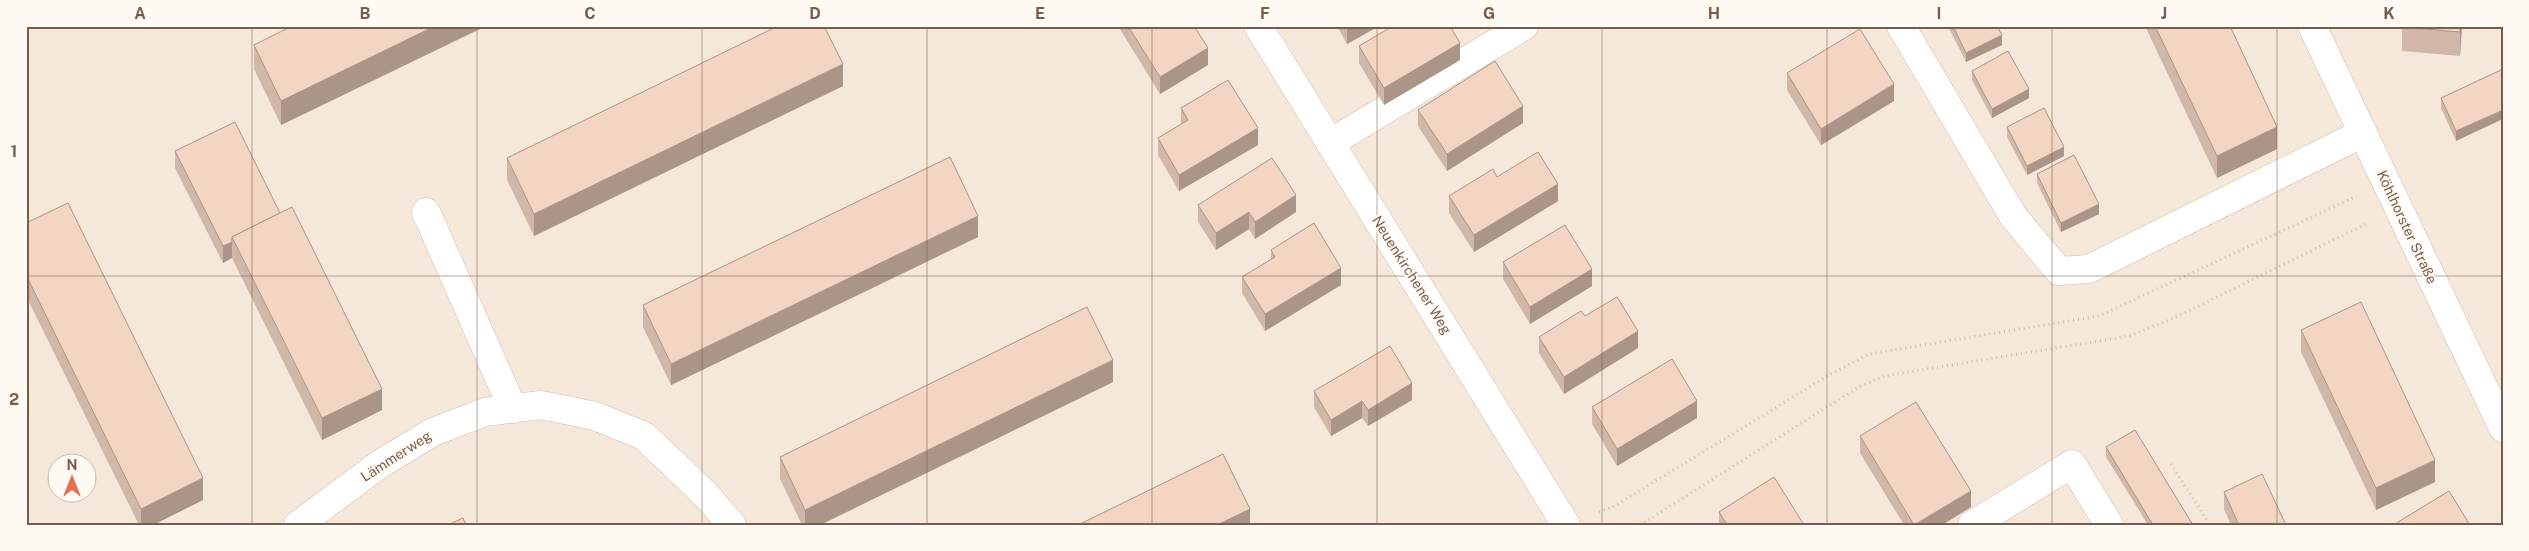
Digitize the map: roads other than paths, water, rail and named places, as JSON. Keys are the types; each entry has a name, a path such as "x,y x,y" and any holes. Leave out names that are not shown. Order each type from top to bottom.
{"street":[{"name":"Neuenkirchener Weg","path":"1258,26 1565,524"},
{"path":"1330,143 1524,26"},
{"path":"1901,26 2013,216 2059,271 2089,269 2364,133"},
{"name":"Köhlhorster Straße","path":"2312,26 2503,428"},
{"path":"426,212 513,409"},
{"name":"Lämmerweg","path":"298,525 380,464 433,432 485,412 541,405 595,416 644,436 706,495 732,525"},
{"path":"1972,525 2072,464 2109,525"}]}
